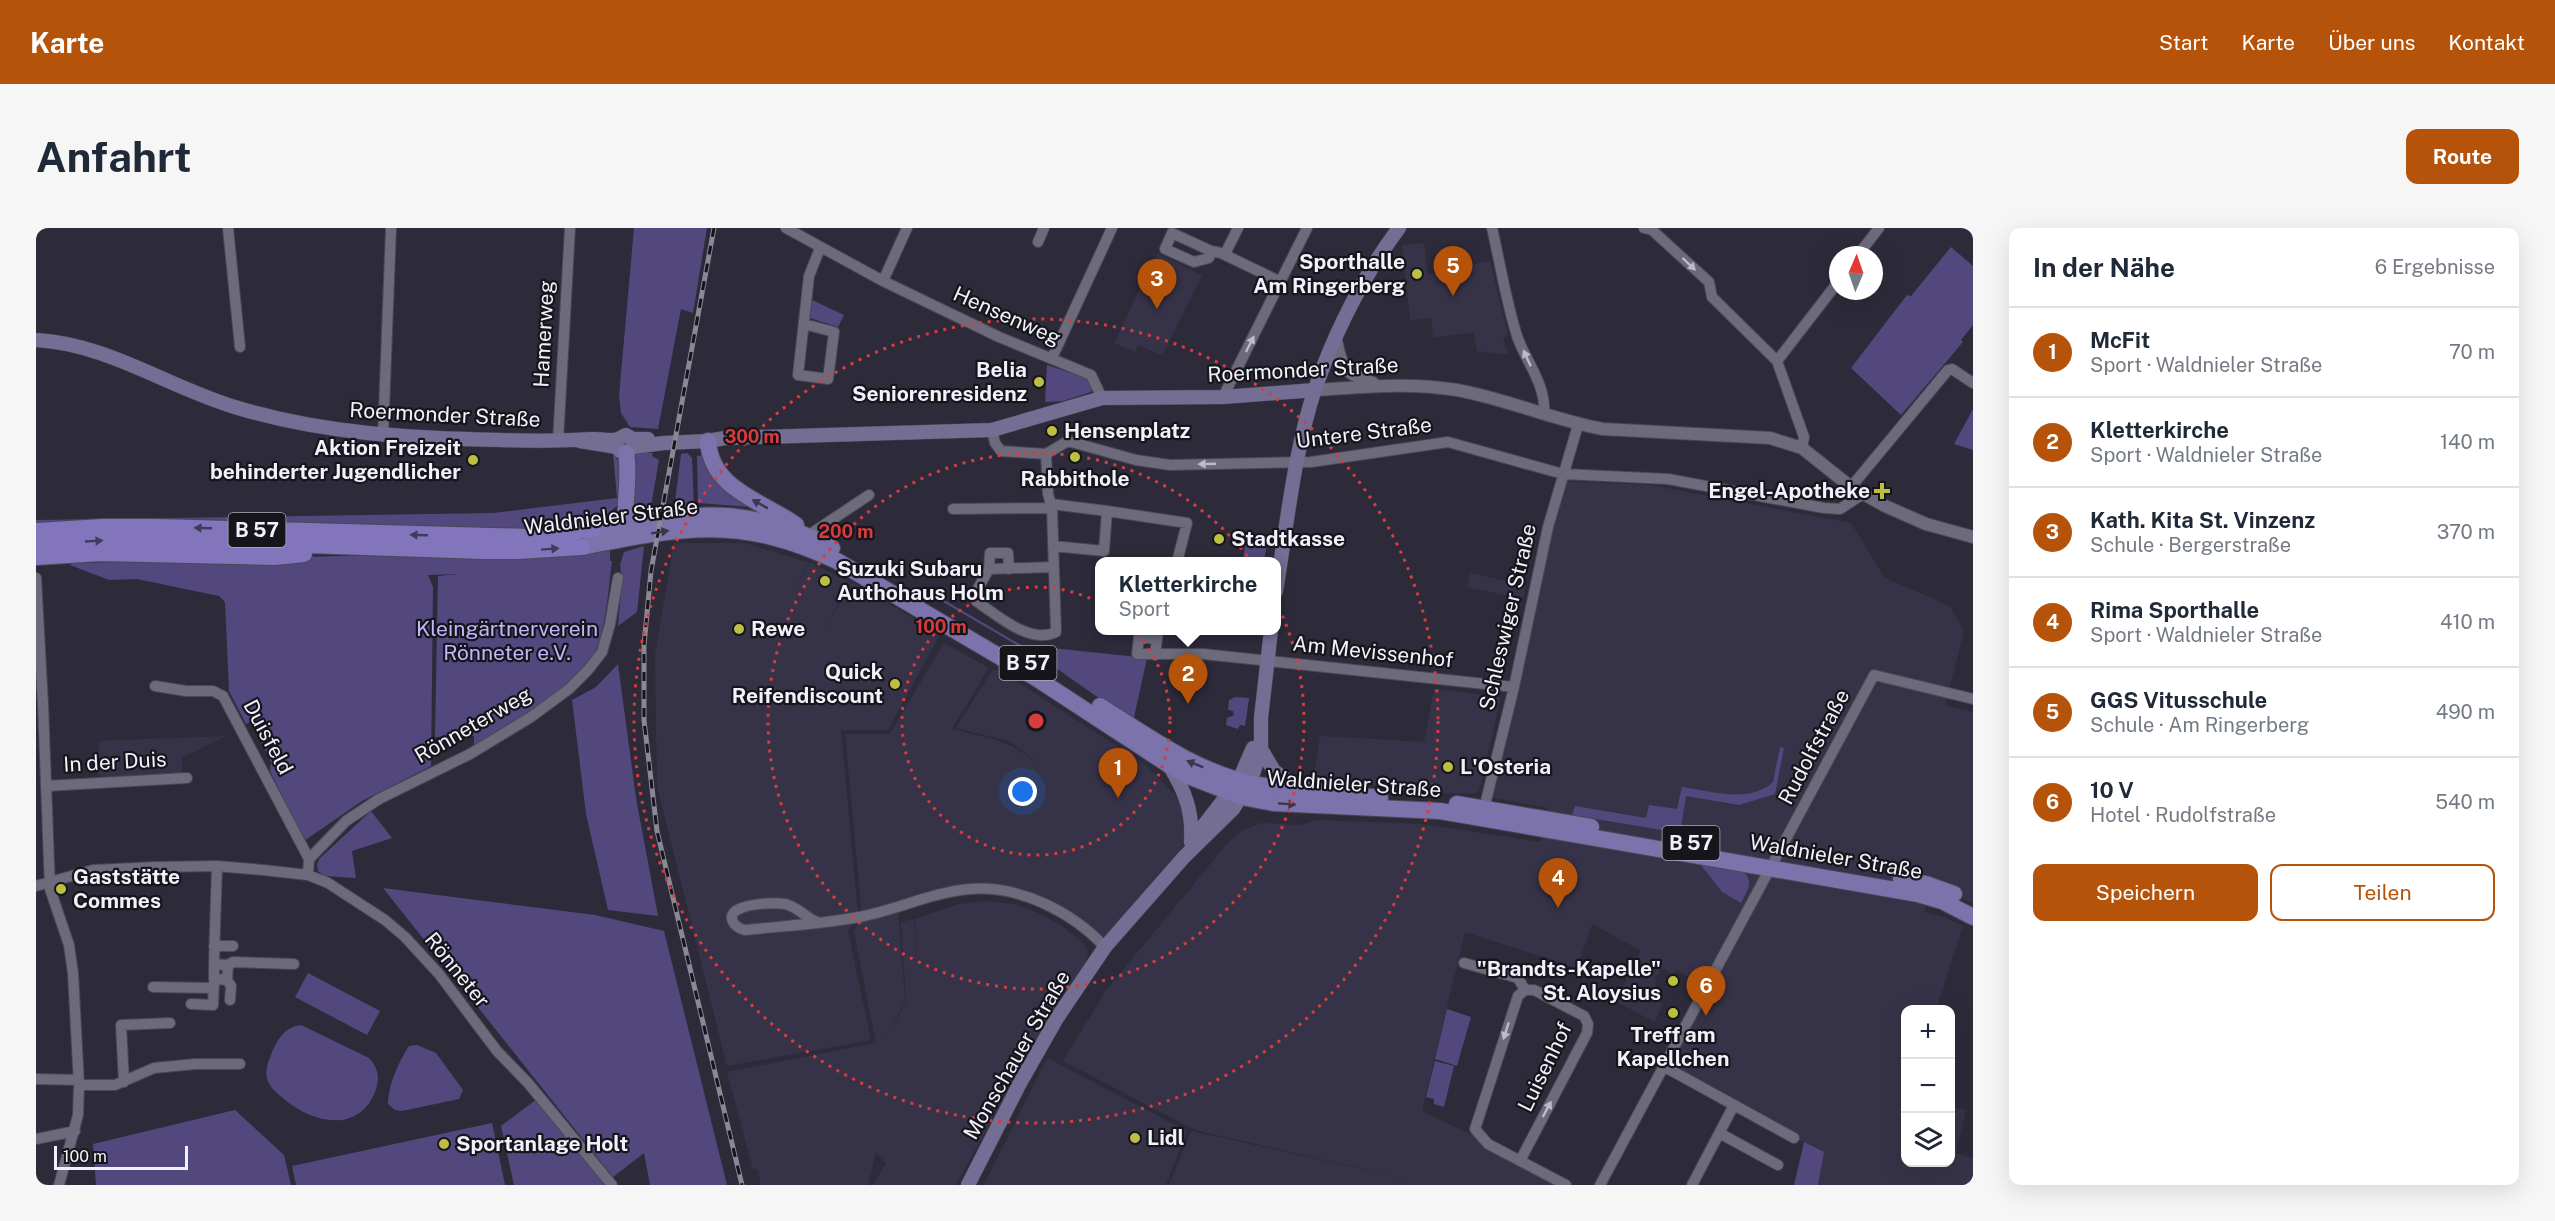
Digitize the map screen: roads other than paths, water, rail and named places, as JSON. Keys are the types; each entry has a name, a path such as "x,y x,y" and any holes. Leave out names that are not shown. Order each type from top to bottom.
{"highway":[{"name":"Waldnieler Straße","path":"36,531 102,527 157,527 532,537 593,529"},
{"name":"Waldnieler Straße","path":"36,545 98,540 160,540 518,551 582,547"},
{"path":"36,557 101,553 275,557 362,548"}],"main road":[{"path":"1281,562 1298,462 1315,390 1353,301 1400,228"},
{"name":"Roermonder Straße","path":"36,340 77,345 107,354 174,386 238,409 303,424 383,436 580,441 625,445 656,440 664,443 725,438 992,430 1102,398 1223,397 1315,390"},
{"path":"708,441 709,455 722,478 736,490 782,515 809,535"},
{"path":"625,445 628,465 626,531"},
{"path":"593,529 614,514 626,500"},
{"name":"Waldnieler Straße","path":"582,547 626,531 697,514 737,516 809,535 1058,680 1189,762 1240,788 1300,789 1483,814 1774,863 1926,884 1952,893 1973,904"},
{"name":"Waldnieler Straße","path":"593,529 626,531 727,528 764,534 812,549 837,561 1036,678 1186,775 1240,788 1281,803 1483,814"},
{"path":"1240,788 1261,749 1261,718 1270,635"},
{"path":"1240,788 1261,718"},
{"path":"1261,749 1274,771 1300,789"},
{"path":"1169,765 1188,802 1192,826 1191,842"},
{"name":"Monschauer Straße","path":"1184,857 1191,842 1240,788"},
{"name":"Monschauer Straße","path":"968,1185 1041,1046 1105,947 1184,857 1240,788"},
{"name":"Waldnieler Straße","path":"1774,863 1918,894 1942,901 1973,917"}],"street":[{"path":"228,228 240,347"},
{"path":"383,436 391,228"},
{"name":"Hamerweg","path":"558,441 570,228"},
{"name":"Hensenweg","path":"786,228 806,233 820,248 999,337 1091,375 1102,398"},
{"path":"883,281 908,228"},
{"path":"1038,242 1044,228"},
{"path":"1052,358 1112,228"},
{"path":"1225,254 1238,228"},
{"path":"1223,397 1307,228"},
{"path":"1492,228 1517,336 1545,400 1544,413"},
{"path":"1644,228 1652,230 1709,282 1712,297 1777,361 1804,437 1802,448"},
{"path":"1865,246 1879,228"},
{"path":"804,324 834,332 828,380 798,375 809,276 820,248"},
{"path":"1211,251 1225,254 1281,282"},
{"path":"1777,361 1829,294"},
{"path":"1336,340 1342,367 1350,375 1377,385"},
{"path":"1851,487 1948,370 1952,369 1973,383"},
{"name":"Roermonder Straße","path":"1315,390 1396,384 1456,390 1501,400 1578,425 1630,431 1770,438 1802,448 1863,494 1926,524 1973,537"},
{"name":"Schleswiger Straße","path":"1483,814 1514,687 1548,527 1578,425"},
{"path":"992,430 995,443 1001,451 1046,454 1048,494 1051,506 1056,633 1034,635 976,602 977,590 989,569 990,553 1008,553 1009,568"},
{"name":"Untere Straße","path":"1046,454 1068,441 1126,458 1170,465 1266,463 1323,461 1448,442 1563,474 1668,479 1832,508 1840,509 1863,494"},
{"path":"809,535 869,495"},
{"path":"953,509 1051,506 1187,522 1178,557"},
{"path":"1107,511 1104,550 1107,557"},
{"path":"1053,546 1104,550"},
{"path":"989,569 1053,567"},
{"name":"In der Duis","path":"36,578 50,881 57,915 69,945 73,973 79,1083 75,1131 59,1185"},
{"name":"Rönneterweg","path":"309,859 346,821 369,805 470,754 531,717 568,689 588,670 602,652 610,624 618,578"},
{"path":"1137,635 1137,654 1155,655 1157,635"},
{"name":"Am Mevissenhof","path":"1155,655 1203,654 1514,687"},
{"name":"Rudolfstraße","path":"1600,1185 1874,675 1973,699"},
{"name":"Duisfeld","path":"155,686 186,691 213,691 223,696 309,859"},
{"name":"In der Duis","path":"46,786 187,778"},
{"path":"308,874 309,859"},
{"path":"191,1004 213,1005 217,866"},
{"name":"Rönneter","path":"36,886 93,870 217,866 308,874 337,889 385,920 405,937 439,974 497,1051 528,1083 612,1185"},
{"path":"817,922 784,903 742,907 735,911 732,917 737,929 745,930 817,922 858,917 969,889 991,888 1009,891 1044,904 1083,928 1105,947"},
{"path":"214,946 233,946"},
{"path":"214,964 233,962 294,964"},
{"name":"Luisenhof","path":"1464,963 1518,978 1525,990"},
{"path":"228,964 227,980 231,986 230,1000"},
{"path":"153,987 214,984 227,980"},
{"name":"Luisenhof","path":"1520,1161 1587,1034 1588,1023 1584,1016 1534,990 1525,990 1518,996 1475,1129 1488,1144 1520,1161 1566,1185"},
{"path":"124,1082 121,1025 170,1023"},
{"path":"36,1079 115,1084 154,1068 195,1064 240,1064"},
{"path":"1663,1066 1794,1138"},
{"path":"1692,1185 1734,1105"},
{"path":"36,1139 75,1131"},
{"path":"1720,1134 1778,1165"}],"railway":[{"path":"714,228 651,571 644,645 644,720 657,831 742,1185"}],"place":[{"name":"Sporthalle Am Ringerberg","path":"1417,274"},
{"name":"GGS Vitusschule","path":"1453,296"},
{"name":"Kath. Kita St. Vinzenz","path":"1157,309"},
{"name":"Belia Seniorenresidenz","path":"1039,382"},
{"name":"Hensenplatz","path":"1052,431"},
{"name":"Rabbithole","path":"1075,457"},
{"name":"Aktion Freizeit behinderter Jugendlicher","path":"473,460"},
{"name":"Engel-Apotheke","path":"1882,491"},
{"name":"Stadtkasse","path":"1219,539"},
{"name":"Suzuki Subaru Authohaus Holm","path":"825,581"},
{"name":"Rewe","path":"739,629"},
{"name":"Quick Reifendiscount","path":"895,684"},
{"name":"Kletterkirche","path":"1188,704"},
{"name":"L'Osteria","path":"1448,767"},
{"name":"McFit","path":"1118,798"},
{"name":"Gaststätte Commes","path":"61,889"},
{"name":"Rima Sporthalle","path":"1558,908"},
{"name":"\"Brandts-Kapelle\" St. Aloysius","path":"1673,981"},
{"name":"Treff am Kapellchen","path":"1673,1013"},
{"name":"10 V","path":"1706,1016"},
{"name":"Lidl","path":"1135,1138"},
{"name":"Sportanlage Holt","path":"444,1144"}],"park label":[{"name":"Kleingärtnerverein Rönneter e.V.","path":"507,641"}]}
